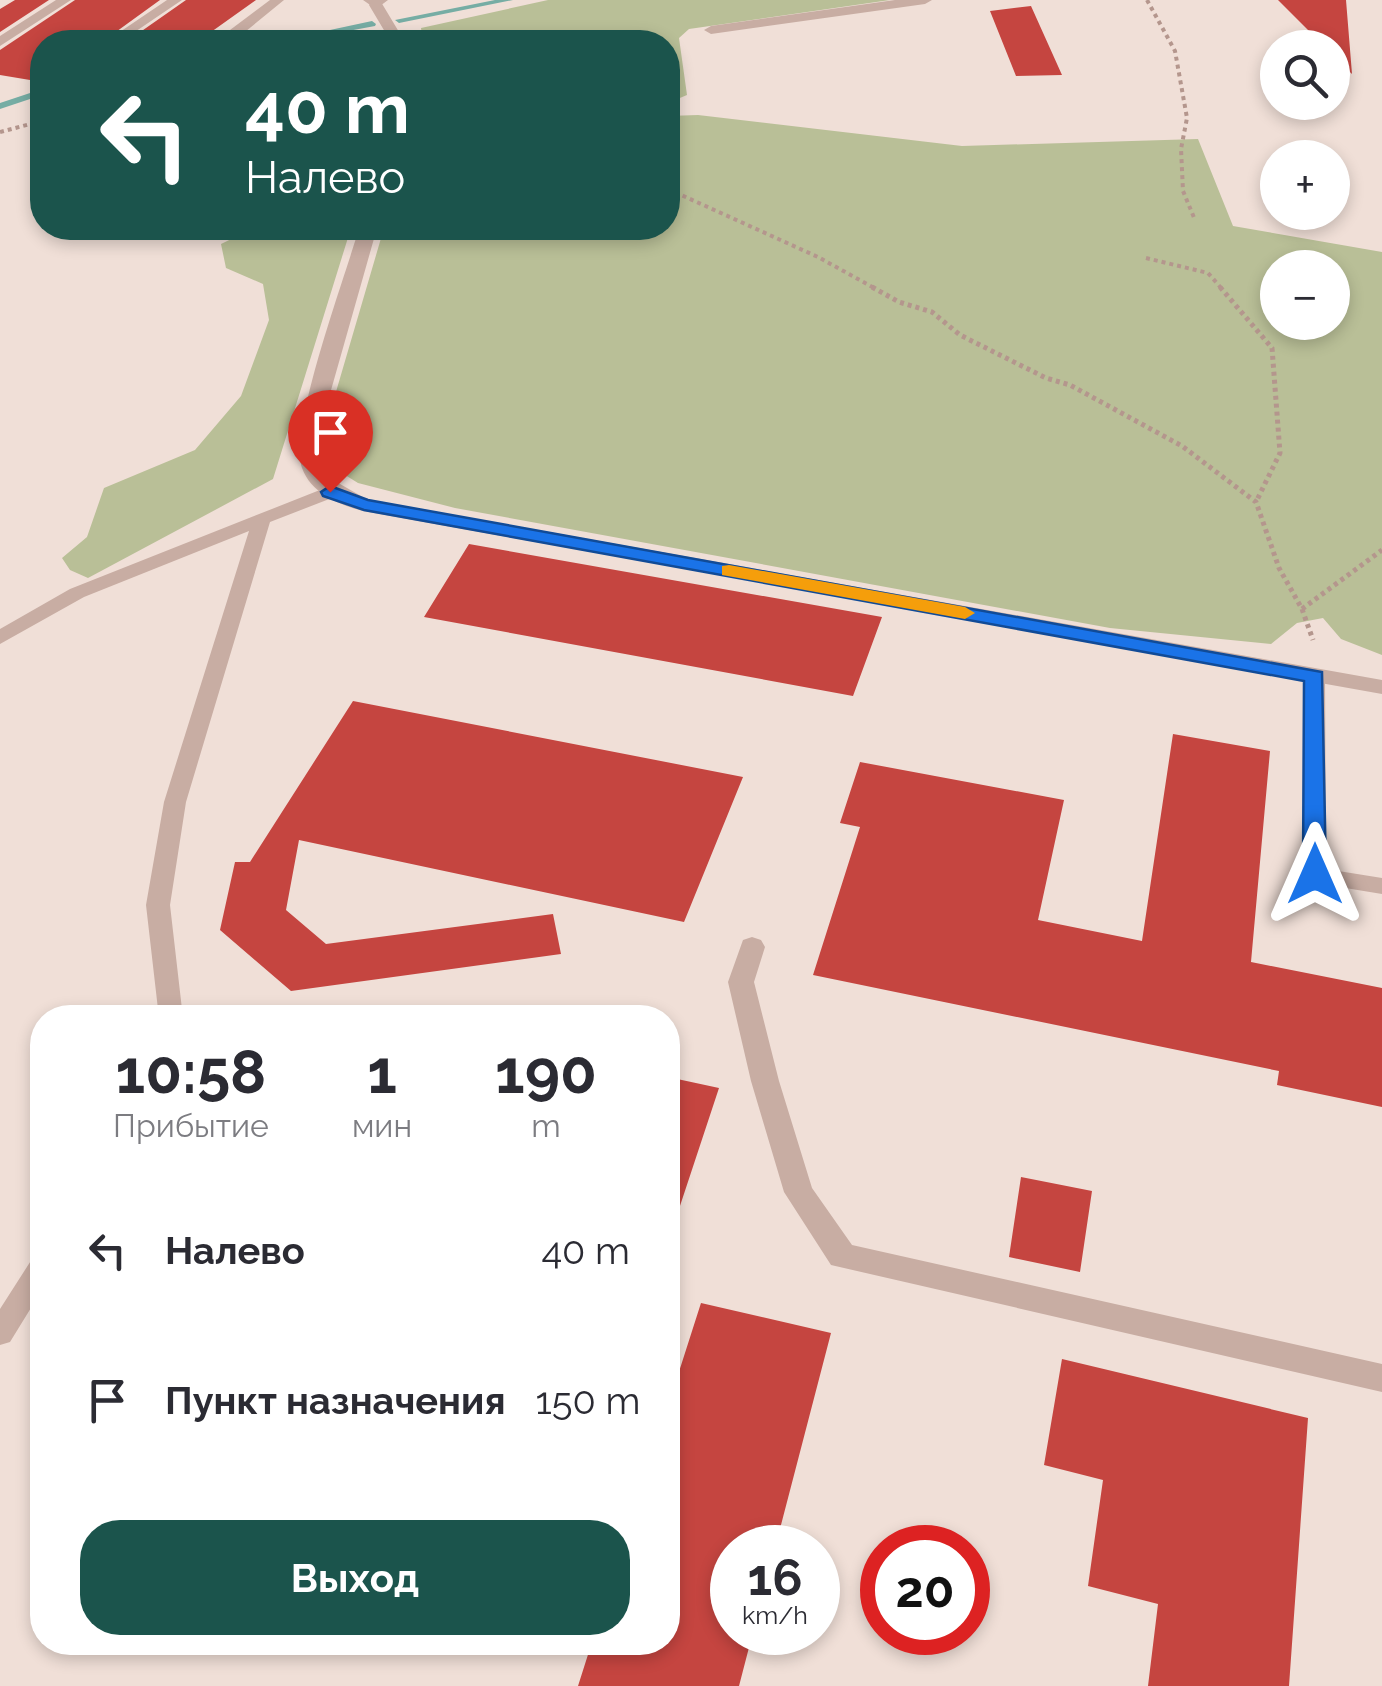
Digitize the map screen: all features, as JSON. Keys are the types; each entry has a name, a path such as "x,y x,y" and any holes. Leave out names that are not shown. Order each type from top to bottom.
{"street":[{"path":"711,30 926,0"},
{"path":"376,2 391,30"},
{"path":"365,240 310,429 307,458 316,480 330,492 364,504 1382,688"},
{"path":"752,947 741,982 765,1081 799,1192 842,1256 1382,1378"}],"lane":[{"path":"0,42 65,0"},
{"path":"130,30 176,0"},
{"path":"239,30 278,0"},
{"path":"0,638 77,593 330,492"},
{"path":"170,1005 158,905 174,802 262,519"},
{"path":"1314,676 1315,874 1382,886"},
{"path":"0,1334 30,1286"}],"path":[{"path":"1147,0 1176,51 1187,118 1181,149 1184,191 1196,220"},
{"path":"0,132 30,124"},
{"path":"680,194 818,256 899,302 932,312 960,334 1046,378 1070,385 1182,446 1256,502 1279,568 1302,609 1314,644 1314,676"},
{"path":"1146,258 1208,274 1272,348 1280,453 1256,502"},
{"path":"1302,609 1382,550"}],"green space":[{"path":"548,0 890,0 689,29 680,37 680,30 421,28"},
{"path":"680,45 687,95 680,98"},
{"path":"680,116 962,146 1198,139 1233,226 1382,252 1382,655 1341,639 1323,618 1297,623 1271,644 1110,628 455,508 358,483 337,470 321,443 380,240 680,240"},
{"path":"229,240 347,240 273,479 88,578 70,570 62,558 87,537 104,488 195,450 241,396 269,320 263,284 226,268 221,244"}],"building":[{"path":"15,0 49,0 0,32 0,9"},
{"path":"75,0 160,0 119,30 30,30"},
{"path":"186,0 256,0 214,30 143,30"},
{"path":"1278,0 1346,0 1348,30 1308,30"},
{"path":"1031,6 1062,75 1016,76 990,11"},
{"path":"30,30 30,80 0,75 0,50"},
{"path":"469,544 882,617 853,696 424,617"},
{"path":"353,701 743,777 684,922 299,840 286,910 326,944 553,914 561,954 291,991 220,930 235,862 250,862"},
{"path":"1173,734 1270,751 1251,962 1382,988 1382,1107 1277,1085 1279,1071 813,975 860,827 840,823 860,762 1064,800 1038,920 1142,941"},
{"path":"680,1080 719,1088 680,1206"},
{"path":"1021,1177 1092,1191 1080,1272 1009,1257"},
{"path":"701,1303 831,1333 781,1525 710,1525 710,1655 747,1655 739,1686 578,1686 588,1655 680,1655 680,1369"},
{"path":"1062,1359 1308,1418 1289,1686 1148,1686 1158,1604 1088,1586 1103,1480 1044,1465"}],"waterway":[{"path":"399,20 509,0"},
{"path":"341,30 372,24"},
{"path":"0,106 30,96"}],"slow traffic":[{"path":"729,571 965,613"}],"route":[{"path":"330,492 364,504 1314,676 1315,874"}]}
